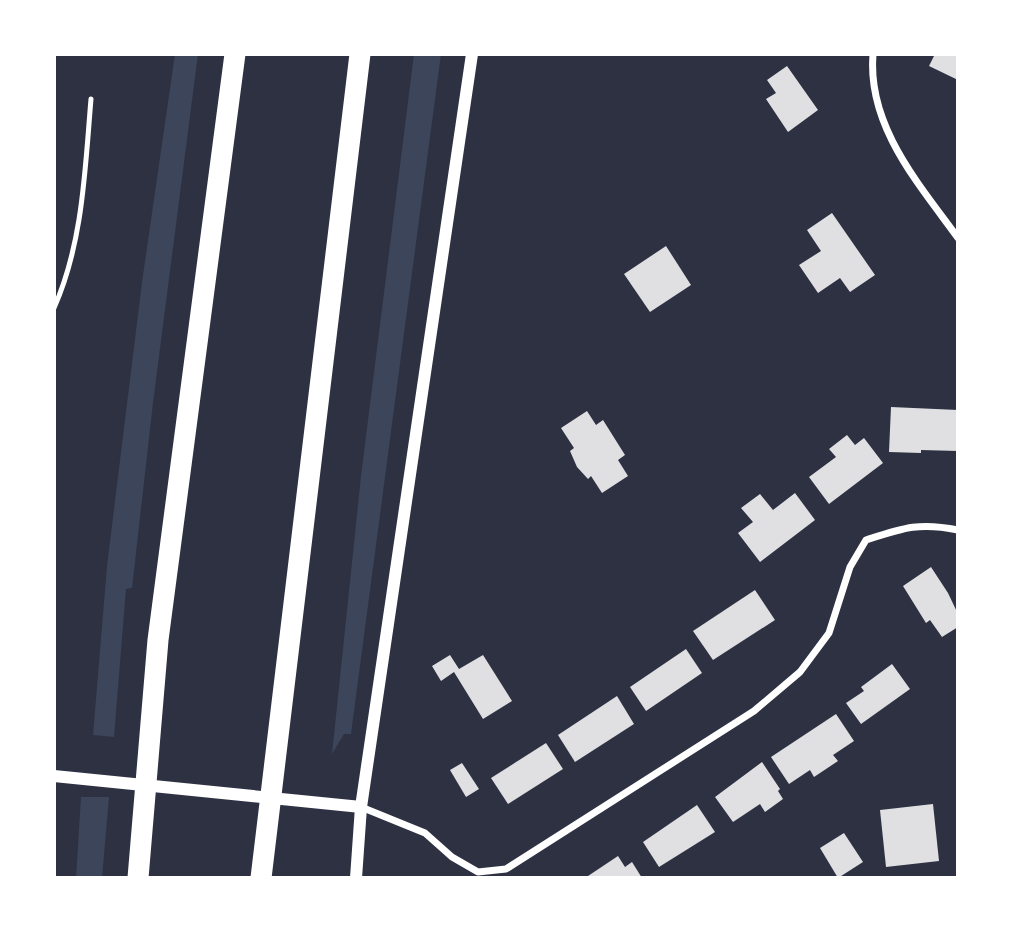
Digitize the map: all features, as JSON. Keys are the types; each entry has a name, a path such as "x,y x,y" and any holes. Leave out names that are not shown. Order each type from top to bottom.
{"highway":[{"path":"138,878 158,640 236,54"},
{"path":"261,878 360,54"}],"street":[{"path":"356,878 362,807 472,54"},
{"path":"873,54 877,100 889,137 901,159 958,238"},
{"path":"54,776 362,807 425,833 452,857 478,872 506,869 754,711 800,672 829,633 850,567 866,540 905,527 932,525 958,530"},
{"path":"506,869 511,878"}],"lane":[{"path":"54,308 77,236 91,99"}],"shaded area":[{"path":"175,54 198,54 132,588 126,589 114,737 93,735 107,566 142,282"},
{"path":"414,54 441,54 351,734 344,734 332,754 361,476"},
{"path":"81,797 109,797 102,878 76,878"}],"building":[{"path":"935,54 958,54 958,80 929,66"},
{"path":"787,66 818,110 788,132 766,99 776,93 767,80"},
{"path":"832,213 875,275 850,292 840,278 818,293 799,265 821,251 807,230"},
{"path":"666,246 691,285 650,312 624,274"},
{"path":"891,407 958,410 958,451 889,452"},
{"path":"587,411 596,425 603,420 625,455 618,460 628,476 602,493 591,476 588,479 577,467 570,451 574,448 561,428"},
{"path":"847,435 855,445 864,438 883,463 829,504 809,477 836,457 829,449"},
{"path":"795,493 815,520 760,562 738,533 753,522 741,508 760,494 773,510"},
{"path":"931,567 958,614 958,627 942,637 930,620 926,623 903,586"},
{"path":"755,590 775,620 713,660 693,631"},
{"path":"686,649 702,673 646,711 630,687"},
{"path":"450,655 459,669 483,655 512,701 483,719 454,672 441,681 432,666"},
{"path":"892,664 910,689 861,724 846,703 864,691 861,687"},
{"path":"617,696 634,724 575,762 558,735"},
{"path":"836,714 854,741 833,755 838,761 814,777 810,770 789,784 771,757"},
{"path":"546,743 563,769 508,804 491,778"},
{"path":"762,762 780,789 778,791 783,799 765,812 760,804 733,822 715,797"},
{"path":"462,763 479,789 466,797 450,770"},
{"path":"933,804 939,861 886,867 880,810"},
{"path":"697,805 715,832 659,867 643,842"},
{"path":"844,833 863,862 838,878 820,848"},
{"path":"618,856 625,867 632,862 642,878 585,878"}]}
